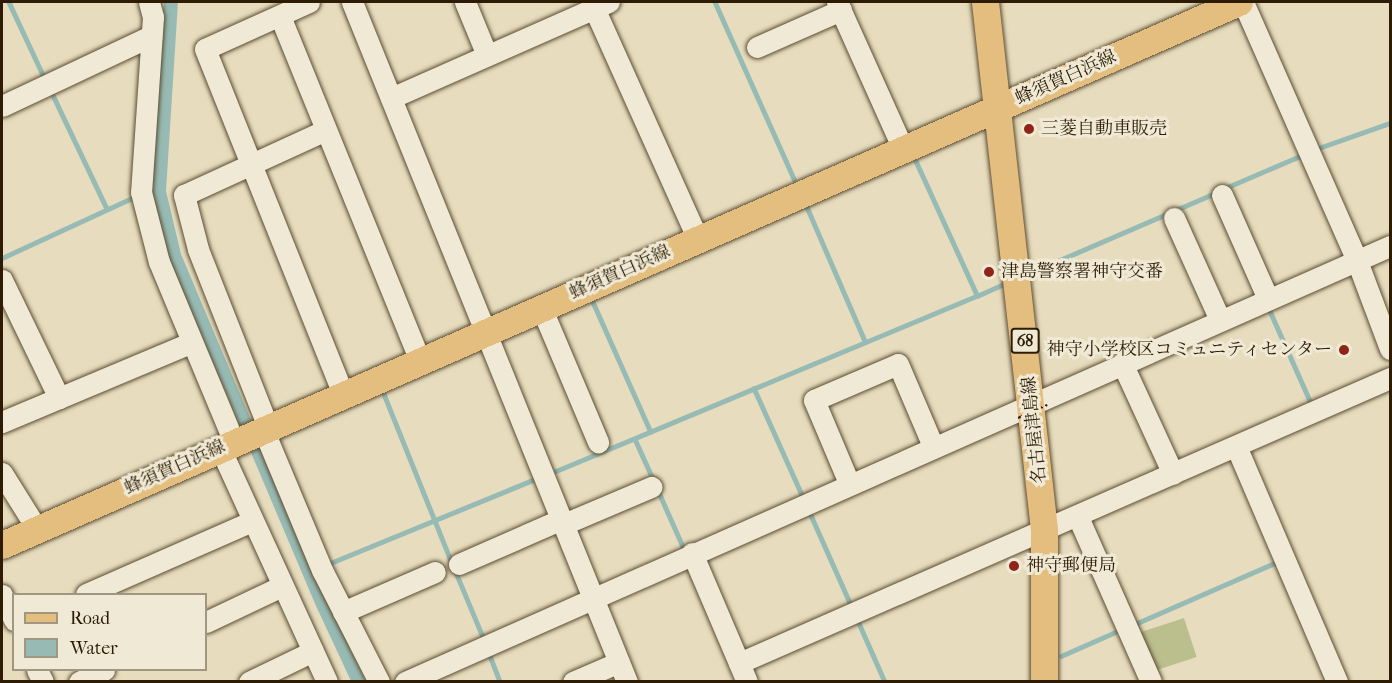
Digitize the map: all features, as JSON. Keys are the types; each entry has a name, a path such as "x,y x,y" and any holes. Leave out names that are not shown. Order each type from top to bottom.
{"main road":[{"name":"名古屋津島線","path":"986,2 1044,530 1044,681"},
{"name":"蜂須賀白浜線","path":"2,545 1241,2"}],"street":[{"path":"149,2 151,36 141,192 159,262 192,342 247,436 379,681"},
{"path":"309,2 205,49 343,394"},
{"path":"352,2 627,681"},
{"path":"465,2 487,55"},
{"path":"1241,2 1357,261 1390,349"},
{"path":"392,98 601,5 698,239"},
{"path":"757,47 839,6 903,149"},
{"path":"280,16 420,360"},
{"path":"2,106 151,36"},
{"path":"327,130 184,195 247,436 252,521 327,681"},
{"path":"1222,195 1268,299"},
{"path":"1174,218 1220,320"},
{"path":"405,681 933,446 1032,409 1122,363 1390,246"},
{"path":"2,280 59,398"},
{"path":"541,308 598,442"},
{"path":"2,423 192,342"},
{"path":"1122,363 1173,474"},
{"path":"849,483 814,400 898,364 933,446"},
{"path":"692,554 743,672 1044,530 1390,378"},
{"path":"1236,446 1337,681"},
{"path":"2,473 37,529"},
{"path":"459,564 651,487"},
{"path":"1078,517 1151,681"},
{"path":"88,593 252,521"},
{"path":"343,612 435,572"},
{"path":"207,622 282,585"},
{"path":"2,595 12,616"},
{"path":"249,681 313,651"},
{"path":"573,681 619,662"},
{"path":"79,681 100,671"}],"green space":[{"path":"1184,618 1197,657 1150,672 1137,633"}],"water":[{"path":"164,2 178,2 166,191 181,254 326,598 366,681 351,681 316,606 168,257 152,194"}],"waterway":[{"path":"9,2 44,77"},
{"path":"715,2 794,179"},
{"path":"52,93 107,209"},
{"path":"1316,149 1390,123"},
{"path":"1223,189 1300,156"},
{"path":"556,471 977,296 916,162"},
{"path":"1032,272 1215,193"},
{"path":"2,258 136,196"},
{"path":"807,207 865,341"},
{"path":"977,296 1002,285"},
{"path":"593,302 651,432"},
{"path":"1270,311 1310,401"},
{"path":"754,388 803,497"},
{"path":"384,394 452,563"},
{"path":"635,439 654,481"},
{"path":"328,564 538,478"},
{"path":"657,488 684,549"},
{"path":"810,513 850,603"},
{"path":"1135,624 1279,561"},
{"path":"455,570 483,637"},
{"path":"858,621 885,682"},
{"path":"1061,656 1120,630"},
{"path":"489,653 500,682"}],"place":[{"name":"三菱自動車販売","path":"1029,129"},
{"name":"津島警察署神守交番","path":"989,272"},
{"name":"神守小学校区コミュニティセンター","path":"1344,350"},
{"name":"神守郵便局","path":"1014,566"}]}
